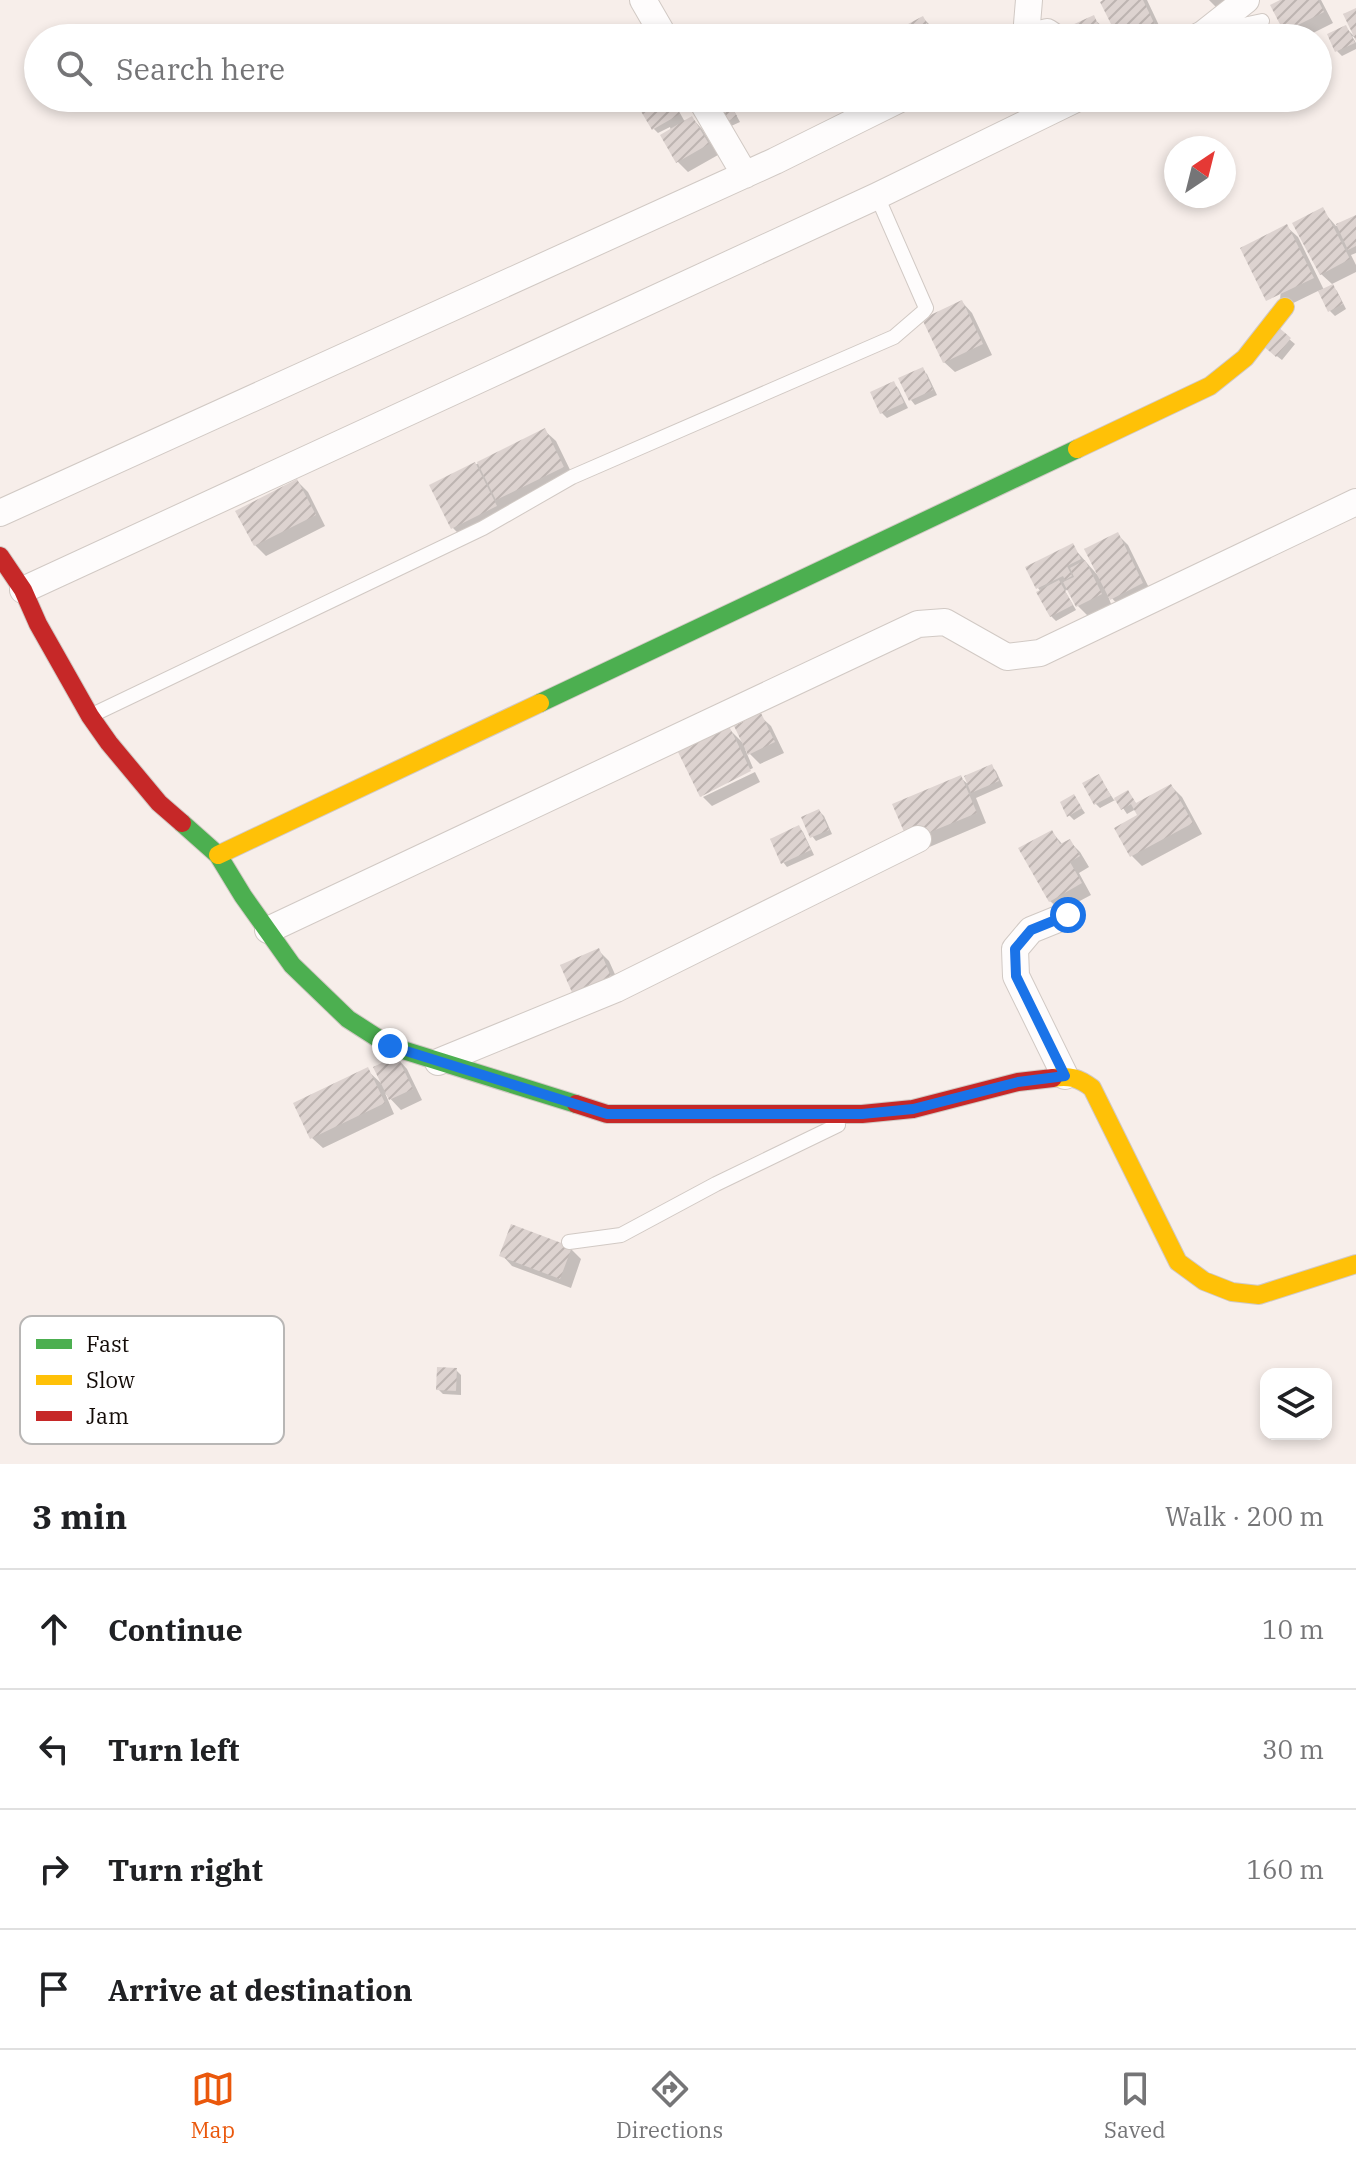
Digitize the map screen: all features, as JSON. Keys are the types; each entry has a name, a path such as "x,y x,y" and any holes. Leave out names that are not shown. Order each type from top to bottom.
{"street":[{"path":"643,0 657,24"},
{"path":"1026,24 1029,0"},
{"path":"1224,24 1254,10"},
{"path":"708,112 745,175"},
{"path":"0,513 745,175 873,112"},
{"path":"23,590 877,196 1049,112"},
{"path":"218,855 1210,386 1245,358 1285,307"},
{"path":"268,930 918,624 945,622 1007,657 1040,653 1356,502"},
{"path":"0,556 23,590 38,624 90,716 109,743 159,803 218,855 292,965 348,1019 390,1046 607,1114 862,1114 913,1109 1018,1082 1065,1076 1080,1079 1092,1088 1178,1262 1204,1281 1232,1292 1259,1295 1356,1264"},
{"path":"438,1062 616,989 918,839"},
{"path":"1065,1076 1016,976 1015,949 1031,930 1068,915"}],"lane":[{"path":"90,716 483,528 572,477 894,337 926,308 877,196"},
{"path":"569,1242 621,1235 716,1184 862,1114"}],"building":[{"path":"1143,0 1155,24 1111,24 1100,2"},
{"path":"1280,0 1318,0 1324,12 1300,24 1280,24 1270,5"},
{"path":"1356,8 1356,41 1343,14"},
{"path":"1094,15 1098,24 1074,24"},
{"path":"923,16 927,24 908,24"},
{"path":"1346,25 1355,43 1335,52 1332,32"},
{"path":"641,112 679,112 680,114 652,130"},
{"path":"716,112 735,112 737,116 723,124"},
{"path":"692,116 709,144 676,163 660,135"},
{"path":"1323,207 1350,259 1320,275 1292,223"},
{"path":"1356,215 1356,246 1348,250 1336,224"},
{"path":"1287,224 1314,278 1266,301 1240,248"},
{"path":"1333,284 1343,304 1328,312 1318,291"},
{"path":"962,300 983,344 943,363 922,319"},
{"path":"1277,326 1291,338 1276,357 1262,345"},
{"path":"923,367 933,390 909,401 898,378"},
{"path":"894,381 904,403 880,414 870,392"},
{"path":"545,428 564,467 496,500 477,462"},
{"path":"475,462 497,506 451,529 429,485"},
{"path":"297,479 316,515 254,546 235,511"},
{"path":"1118,532 1143,583 1110,600 1084,549"},
{"path":"1073,543 1081,559 1067,566 1072,576 1065,580 1063,576 1036,589 1025,567"},
{"path":"1085,560 1102,594 1076,607 1063,582 1074,577 1070,568"},
{"path":"1059,580 1073,605 1050,617 1036,592"},
{"path":"761,713 775,742 748,755 734,726"},
{"path":"729,726 751,771 700,797 678,752"},
{"path":"992,764 999,781 971,793 964,776"},
{"path":"1099,774 1111,796 1094,805 1082,783"},
{"path":"961,775 977,813 908,841 892,804"},
{"path":"1171,784 1193,823 1130,857 1114,828 1137,815 1131,804 1121,810 1114,798 1128,790 1136,803"},
{"path":"1074,794 1082,808 1067,817 1060,802"},
{"path":"819,809 829,830 810,838 801,817"},
{"path":"799,825 811,850 781,864 770,839"},
{"path":"1052,830 1060,844 1070,839 1080,856 1070,862 1082,883 1049,902 1018,848"},
{"path":"599,948 612,979 574,997 560,965"},
{"path":"397,1056 413,1089 389,1100 373,1067"},
{"path":"368,1067 385,1103 310,1139 293,1103"},
{"path":"511,1224 572,1247 560,1279 499,1256"},
{"path":"437,1367 457,1368 456,1391 436,1390"}],"traffic: fast":[{"path":"540,703 1077,449"},
{"path":"182,823 218,855 292,965 348,1019 390,1046 576,1104"}],"traffic: slow":[{"path":"1077,449 1210,386 1245,358 1285,307"},
{"path":"218,855 540,703"},
{"path":"1053,1078 1074,1078 1092,1088 1178,1262 1204,1281 1232,1292 1259,1295 1356,1264"}],"traffic: jam":[{"path":"0,556 23,590 38,624 90,716 159,803 182,823"},
{"path":"576,1104 607,1114 862,1114 913,1109 1018,1082 1053,1078"}],"route":[{"path":"390,1046 607,1114 862,1114 913,1109 1018,1082 1065,1076 1016,976 1015,949 1031,930 1068,915"}]}
